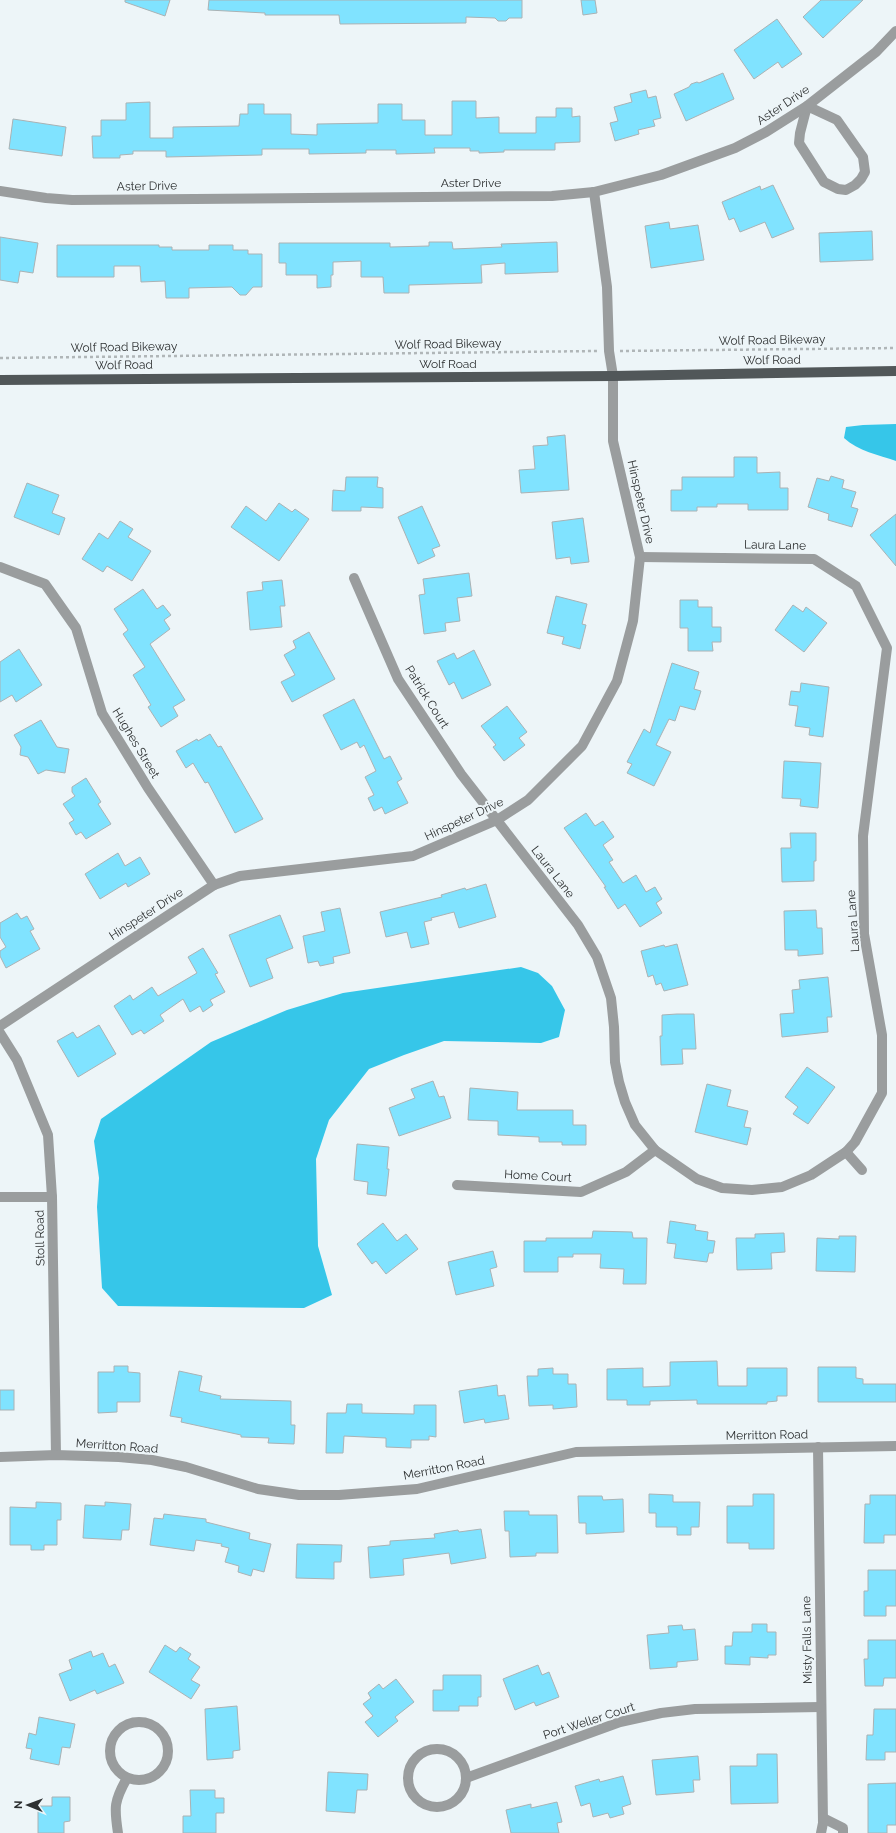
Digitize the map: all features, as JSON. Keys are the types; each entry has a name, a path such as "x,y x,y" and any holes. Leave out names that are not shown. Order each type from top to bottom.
{"main road":[{"name":"Wolf Road","path":"0,380 613,376 896,371"}],"street":[{"name":"Aster Drive","path":"0,191 46,198 72,200 552,196 594,192 661,175 728,151 766,132 807,106 876,52 896,31"},
{"path":"807,106 837,120 863,157 865,172 855,185 846,190 838,189 824,182 799,143 807,106"},
{"name":"Hinspeter Drive","path":"0,1026 214,885 240,876 413,856 497,820 528,800 582,746 617,681 633,621 640,557 613,441 613,376 610,351 607,287 594,192"},
{"name":"Laura Lane","path":"497,820 578,925 597,957 611,998 615,1062 625,1102 635,1125 655,1150 697,1178 722,1188 752,1190 782,1187 812,1176 846,1152 855,1142 882,1092 882,1035 864,934 863,836 887,648 856,586 814,559 640,557"},
{"name":"Hughes Street","path":"0,567 45,584 76,628 102,713 148,788 214,885"},
{"name":"Patrick Court","path":"354,578 398,679 461,774 497,820"},
{"name":"Stoll Road","path":"0,1033 17,1060 48,1135 52,1197 56,1455"},
{"name":"Home Court","path":"457,1185 581,1192 626,1172 655,1150"},
{"path":"846,1152 862,1170"},
{"path":"0,1197 52,1197"},
{"name":"Merritton Road","path":"0,1456 56,1455 119,1457 152,1460 186,1466 258,1489 299,1495 339,1495 417,1489 576,1452 818,1446 896,1446"},
{"name":"Misty Falls Lane","path":"818,1446 823,1818 820,1833"},
{"name":"Port Weller Court","path":"466,1778 620,1722 661,1713 695,1708 821,1707"},
{"path":"137,1722 146,1723 155,1727 162,1733 166,1742 166,1760 155,1774 137,1780 127,1778 120,1773 110,1756 110,1746 113,1737 119,1729 127,1724 137,1722"},
{"path":"438,1748 454,1754 464,1769 466,1778 460,1795 454,1801 445,1805 436,1806 427,1805 419,1801 413,1794 409,1785 408,1776 410,1767 417,1756 429,1750 438,1748"},
{"path":"118,1833 115,1814 117,1795 127,1778"},
{"path":"823,1818 843,1828 843,1833"}],"path":[{"name":"Wolf Road Bikeway","path":"0,358 896,348"}],"water":[{"path":"896,424 896,461 862,449 844,438 846,427"},
{"path":"521,967 538,973 552,986 565,1010 559,1037 541,1043 444,1041 404,1055 369,1069 329,1120 316,1159 318,1246 332,1295 304,1308 118,1306 102,1288 97,1207 99,1178 94,1141 101,1119 211,1042 287,1010 343,993"}],"building":[{"path":"125,0 170,0 165,16 125,2"},
{"path":"209,0 522,0 522,18 509,18 506,21 498,21 495,18 466,17 466,23 340,24 339,15 265,15 265,13 208,10"},
{"path":"581,0 595,0 597,13 583,15"},
{"path":"821,0 863,0 823,38 803,17"},
{"path":"777,19 802,54 782,68 778,62 754,79 734,50"},
{"path":"723,73 734,99 686,121 674,94 689,87 691,84 697,82 699,83"},
{"path":"646,90 648,98 656,96 661,118 653,120 655,126 638,130 639,134 615,141 610,123 618,121 614,107 632,102 630,94"},
{"path":"452,101 476,101 476,118 499,117 499,133 536,133 536,117 556,117 556,108 572,108 572,117 580,116 580,142 555,143 555,150 504,150 504,152 479,153 479,151 470,151 470,148 434,148 435,153 396,154 396,150 366,150 366,153 309,154 309,149 262,149 262,155 166,157 166,151 133,151 133,154 120,155 120,158 93,158 92,136 101,136 101,120 126,120 126,103 150,102 150,138 173,138 173,127 239,126 240,114 248,114 248,104 264,104 264,114 291,114 291,134 317,135 317,124 378,123 378,104 402,104 402,120 425,120 425,135 452,135"},
{"path":"13,119 66,127 62,156 9,149"},
{"path":"773,185 794,229 772,238 765,222 740,232 734,218 729,220 722,202 760,186 761,190"},
{"path":"669,222 670,229 698,225 704,260 651,268 645,226"},
{"path":"872,231 873,260 820,262 819,233"},
{"path":"0,237 38,243 33,273 20,271 18,283 0,280"},
{"path":"429,242 452,242 453,249 502,247 501,244 557,242 558,272 505,274 505,263 481,265 482,283 409,285 409,293 384,293 383,277 361,277 361,261 333,262 331,287 317,288 317,275 286,275 286,263 279,263 279,243 390,243 390,247 429,246"},
{"path":"57,245 159,245 159,247 172,247 172,250 209,250 209,245 233,245 233,250 248,250 248,254 262,254 262,287 253,287 246,295 240,295 232,287 189,288 189,298 166,298 165,281 141,282 140,266 114,266 114,277 57,277"},
{"path":"565,435 569,490 521,493 519,470 535,469 533,446 548,445 547,437"},
{"path":"734,457 757,457 757,473 780,472 780,488 788,488 788,510 748,510 748,504 717,504 717,507 697,507 697,511 671,511 671,490 682,490 682,477 734,477"},
{"path":"831,476 844,480 842,488 856,492 851,507 858,509 852,527 828,520 829,514 808,507 817,478 829,481"},
{"path":"346,477 378,477 377,487 383,488 383,508 361,507 361,511 332,511 333,490 345,491"},
{"path":"27,483 59,495 52,513 65,518 59,535 14,517"},
{"path":"279,503 292,512 295,509 309,519 279,561 231,527 246,506 266,521"},
{"path":"422,506 440,546 432,549 435,556 418,564 398,517"},
{"path":"896,514 896,566 870,535"},
{"path":"583,518 589,562 571,564 570,557 556,559 552,522"},
{"path":"120,521 133,529 128,537 151,551 132,581 107,566 103,572 82,559 99,533 108,539"},
{"path":"469,573 472,596 457,598 460,621 445,623 446,631 424,634 419,595 425,594 423,579"},
{"path":"282,580 285,606 280,606 282,627 250,630 247,592 263,590 262,582"},
{"path":"143,589 157,609 163,605 171,615 164,620 170,629 150,644 185,700 173,707 178,716 161,727 148,707 151,705 133,675 145,667 123,634 128,630 114,609"},
{"path":"556,596 587,604 582,624 586,625 580,649 562,644 564,637 547,633"},
{"path":"680,600 698,600 698,607 712,607 712,627 721,627 721,642 712,642 713,651 688,651 688,628 680,628"},
{"path":"793,605 803,612 806,607 827,623 804,652 775,630"},
{"path":"309,632 335,679 292,702 281,682 295,675 284,655 296,648 293,641"},
{"path":"19,649 42,685 16,702 12,695 0,702 0,662"},
{"path":"474,650 491,685 462,699 454,682 449,685 437,661 454,653 457,659"},
{"path":"672,663 699,672 694,689 701,691 695,710 680,706 675,721 669,719 656,745 671,752 654,786 627,773 632,764 627,762 644,729 650,733"},
{"path":"801,683 829,687 823,737 809,735 810,728 795,726 798,706 789,705 791,691 800,692"},
{"path":"354,699 384,759 390,756 402,779 397,782 408,803 385,814 382,807 374,811 368,798 374,795 365,777 376,771 364,745 360,748 357,742 341,750 323,715"},
{"path":"507,706 527,732 519,738 525,745 504,761 493,747 496,745 481,726"},
{"path":"41,720 57,747 69,749 65,773 46,770 38,774 28,757 20,755 21,747 14,735"},
{"path":"210,734 218,747 221,746 263,819 235,833 208,782 205,783 193,763 186,768 176,751 197,739 198,741"},
{"path":"784,761 821,763 818,808 800,806 801,799 782,798"},
{"path":"86,778 101,802 98,804 111,824 86,839 81,832 76,835 69,823 74,820 63,804 75,796 72,792 72,787"},
{"path":"586,813 595,826 603,821 614,837 603,845 613,860 609,862 623,883 636,875 646,892 655,887 662,899 656,903 662,913 640,927 625,904 618,909 604,887 606,887 564,828"},
{"path":"790,833 816,833 814,881 782,882 781,848 791,848"},
{"path":"118,853 125,866 140,857 150,874 128,887 126,883 100,899 85,874"},
{"path":"486,884 496,917 459,928 454,912 431,918 432,920 424,922 429,944 411,948 407,932 386,937 380,912 442,897 441,895 465,888 466,890"},
{"path":"340,908 350,953 333,957 334,963 320,966 318,961 308,963 303,936 325,931 321,912"},
{"path":"816,910 817,928 822,928 823,954 798,956 798,950 785,950 784,911"},
{"path":"17,913 21,919 27,916 34,929 30,931 40,949 6,968 0,956 0,951 6,947 0,937 0,923"},
{"path":"280,915 293,948 266,959 273,978 250,987 229,935"},
{"path":"677,944 688,985 664,991 661,983 656,985 653,975 648,977 641,951 664,945 665,947"},
{"path":"203,948 218,973 215,974 225,992 210,1000 213,1005 203,1012 200,1006 190,1012 183,999 160,1015 164,1021 144,1034 141,1030 132,1035 114,1006 130,995 133,1000 152,987 158,996 197,973 188,957"},
{"path":"828,977 832,1017 827,1017 828,1032 782,1037 780,1014 794,1013 792,990 800,989 799,980"},
{"path":"694,1014 696,1049 682,1049 683,1064 661,1065 660,1036 662,1036 662,1015"},
{"path":"99,1025 116,1054 78,1077 57,1041 73,1032 77,1038"},
{"path":"807,1067 835,1087 808,1124 793,1114 798,1107 785,1097"},
{"path":"433,1081 439,1097 444,1096 451,1118 399,1136 389,1108 415,1098 411,1089"},
{"path":"707,1084 731,1090 727,1106 748,1111 744,1127 751,1128 747,1145 695,1132"},
{"path":"470,1088 518,1092 517,1110 573,1110 573,1125 586,1125 586,1145 562,1145 562,1142 539,1142 539,1137 498,1135 498,1121 468,1120"},
{"path":"357,1144 389,1147 387,1169 389,1169 386,1196 367,1194 368,1182 354,1180"},
{"path":"670,1221 696,1225 695,1230 708,1232 707,1240 715,1241 713,1253 709,1253 707,1262 674,1258 676,1244 667,1243"},
{"path":"383,1223 397,1241 406,1234 418,1249 386,1274 376,1261 372,1264 357,1244"},
{"path":"593,1231 632,1232 633,1238 647,1238 646,1284 623,1284 624,1269 600,1268 601,1254 573,1254 573,1257 558,1257 558,1272 524,1272 524,1241 546,1241 546,1238 592,1238"},
{"path":"784,1233 785,1252 771,1253 772,1269 737,1270 736,1238 755,1238 755,1234"},
{"path":"839,1236 856,1236 855,1272 816,1271 817,1238 839,1239"},
{"path":"493,1251 497,1267 490,1269 494,1286 456,1295 448,1262"},
{"path":"717,1361 718,1386 747,1386 747,1368 787,1368 787,1396 777,1396 777,1401 767,1402 767,1404 697,1404 697,1400 650,1401 650,1405 627,1405 627,1400 607,1400 607,1369 643,1368 643,1387 670,1386 670,1362"},
{"path":"114,1366 128,1366 128,1372 140,1373 140,1402 117,1402 117,1412 98,1413 98,1372 114,1372"},
{"path":"818,1367 856,1367 856,1378 863,1379 863,1384 896,1384 896,1402 818,1402"},
{"path":"553,1368 553,1374 568,1374 568,1384 576,1384 577,1407 553,1409 553,1405 529,1406 527,1376 538,1376 538,1369"},
{"path":"179,1371 202,1376 199,1391 221,1396 220,1399 291,1401 291,1425 295,1425 294,1444 268,1443 269,1438 241,1437 241,1435 181,1422 182,1418 170,1416"},
{"path":"497,1385 498,1396 505,1395 509,1419 485,1423 484,1419 464,1423 459,1391"},
{"path":"0,1390 14,1390 14,1410 0,1410"},
{"path":"347,1404 362,1404 362,1413 414,1414 414,1405 436,1405 436,1437 429,1436 429,1440 411,1440 411,1448 386,1447 386,1438 344,1436 343,1453 326,1453 327,1413 346,1413"},
{"path":"649,1494 673,1495 673,1502 700,1502 699,1527 691,1527 691,1535 677,1535 677,1527 656,1527 656,1513 649,1513"},
{"path":"753,1494 774,1494 774,1549 749,1549 749,1543 727,1543 727,1506 753,1506"},
{"path":"870,1495 896,1495 896,1535 884,1535 884,1543 864,1543 865,1504 870,1504"},
{"path":"578,1496 602,1496 603,1500 623,1499 624,1532 586,1534 586,1523 579,1523"},
{"path":"36,1502 61,1503 61,1520 57,1520 57,1545 44,1545 44,1550 31,1550 31,1545 10,1545 10,1507 36,1508"},
{"path":"105,1502 131,1504 129,1530 122,1530 121,1540 83,1538 85,1505 105,1506"},
{"path":"504,1511 529,1511 529,1515 557,1515 558,1553 536,1553 536,1556 510,1557 509,1531 505,1531"},
{"path":"164,1514 206,1519 206,1522 250,1533 249,1539 271,1544 264,1572 253,1569 251,1576 238,1572 239,1566 225,1562 229,1548 221,1546 222,1544 196,1540 194,1551 150,1545 154,1518 163,1519"},
{"path":"481,1529 486,1558 451,1564 449,1553 403,1559 404,1575 370,1578 368,1547 390,1545 390,1541 435,1538 434,1534 458,1530 459,1532"},
{"path":"297,1544 342,1545 341,1562 334,1562 334,1579 296,1578"},
{"path":"868,1570 896,1570 896,1606 886,1606 886,1616 864,1616 864,1591 868,1591"},
{"path":"752,1624 767,1624 767,1632 776,1632 776,1655 768,1655 768,1658 750,1657 750,1665 725,1664 725,1646 732,1646 733,1632 752,1632"},
{"path":"682,1625 683,1630 695,1629 698,1660 677,1662 677,1667 650,1669 647,1635 669,1633 668,1626"},
{"path":"868,1640 896,1640 896,1678 884,1678 883,1686 865,1686 864,1659 868,1659"},
{"path":"165,1645 176,1652 180,1647 191,1654 188,1659 200,1667 191,1680 200,1685 191,1699 149,1672"},
{"path":"91,1651 93,1657 103,1653 109,1667 115,1664 124,1683 97,1694 95,1690 70,1701 59,1674 72,1669 69,1660"},
{"path":"538,1665 542,1675 549,1672 559,1697 536,1706 534,1702 515,1710 503,1679"},
{"path":"443,1675 481,1675 481,1697 478,1697 478,1706 459,1706 459,1711 433,1711 433,1690 443,1690"},
{"path":"396,1679 414,1702 395,1717 398,1721 378,1737 365,1722 373,1716 363,1704 371,1698 368,1693 379,1684 383,1689"},
{"path":"237,1706 240,1750 233,1751 233,1758 207,1760 205,1709"},
{"path":"874,1709 896,1709 896,1752 885,1752 885,1760 866,1760 867,1735 873,1735"},
{"path":"39,1717 75,1724 70,1748 62,1747 59,1765 30,1759 32,1749 26,1748 29,1733 36,1735"},
{"path":"757,1754 777,1754 778,1803 731,1804 730,1766 757,1766"},
{"path":"698,1756 700,1780 693,1780 694,1792 656,1795 652,1760"},
{"path":"328,1772 368,1774 367,1790 357,1790 355,1813 326,1811"},
{"path":"623,1776 631,1804 622,1807 624,1814 610,1818 608,1813 593,1817 590,1803 581,1806 575,1786 599,1779 600,1782"},
{"path":"896,1783 896,1825 887,1825 887,1833 868,1833 868,1784"},
{"path":"190,1790 215,1790 215,1798 224,1798 224,1813 216,1813 216,1833 183,1833 183,1816 191,1816"},
{"path":"52,1797 70,1797 70,1821 64,1822 64,1833 38,1833 38,1806 52,1806"},
{"path":"557,1802 562,1822 557,1823 559,1833 511,1833 506,1810 531,1804 531,1808"}]}
